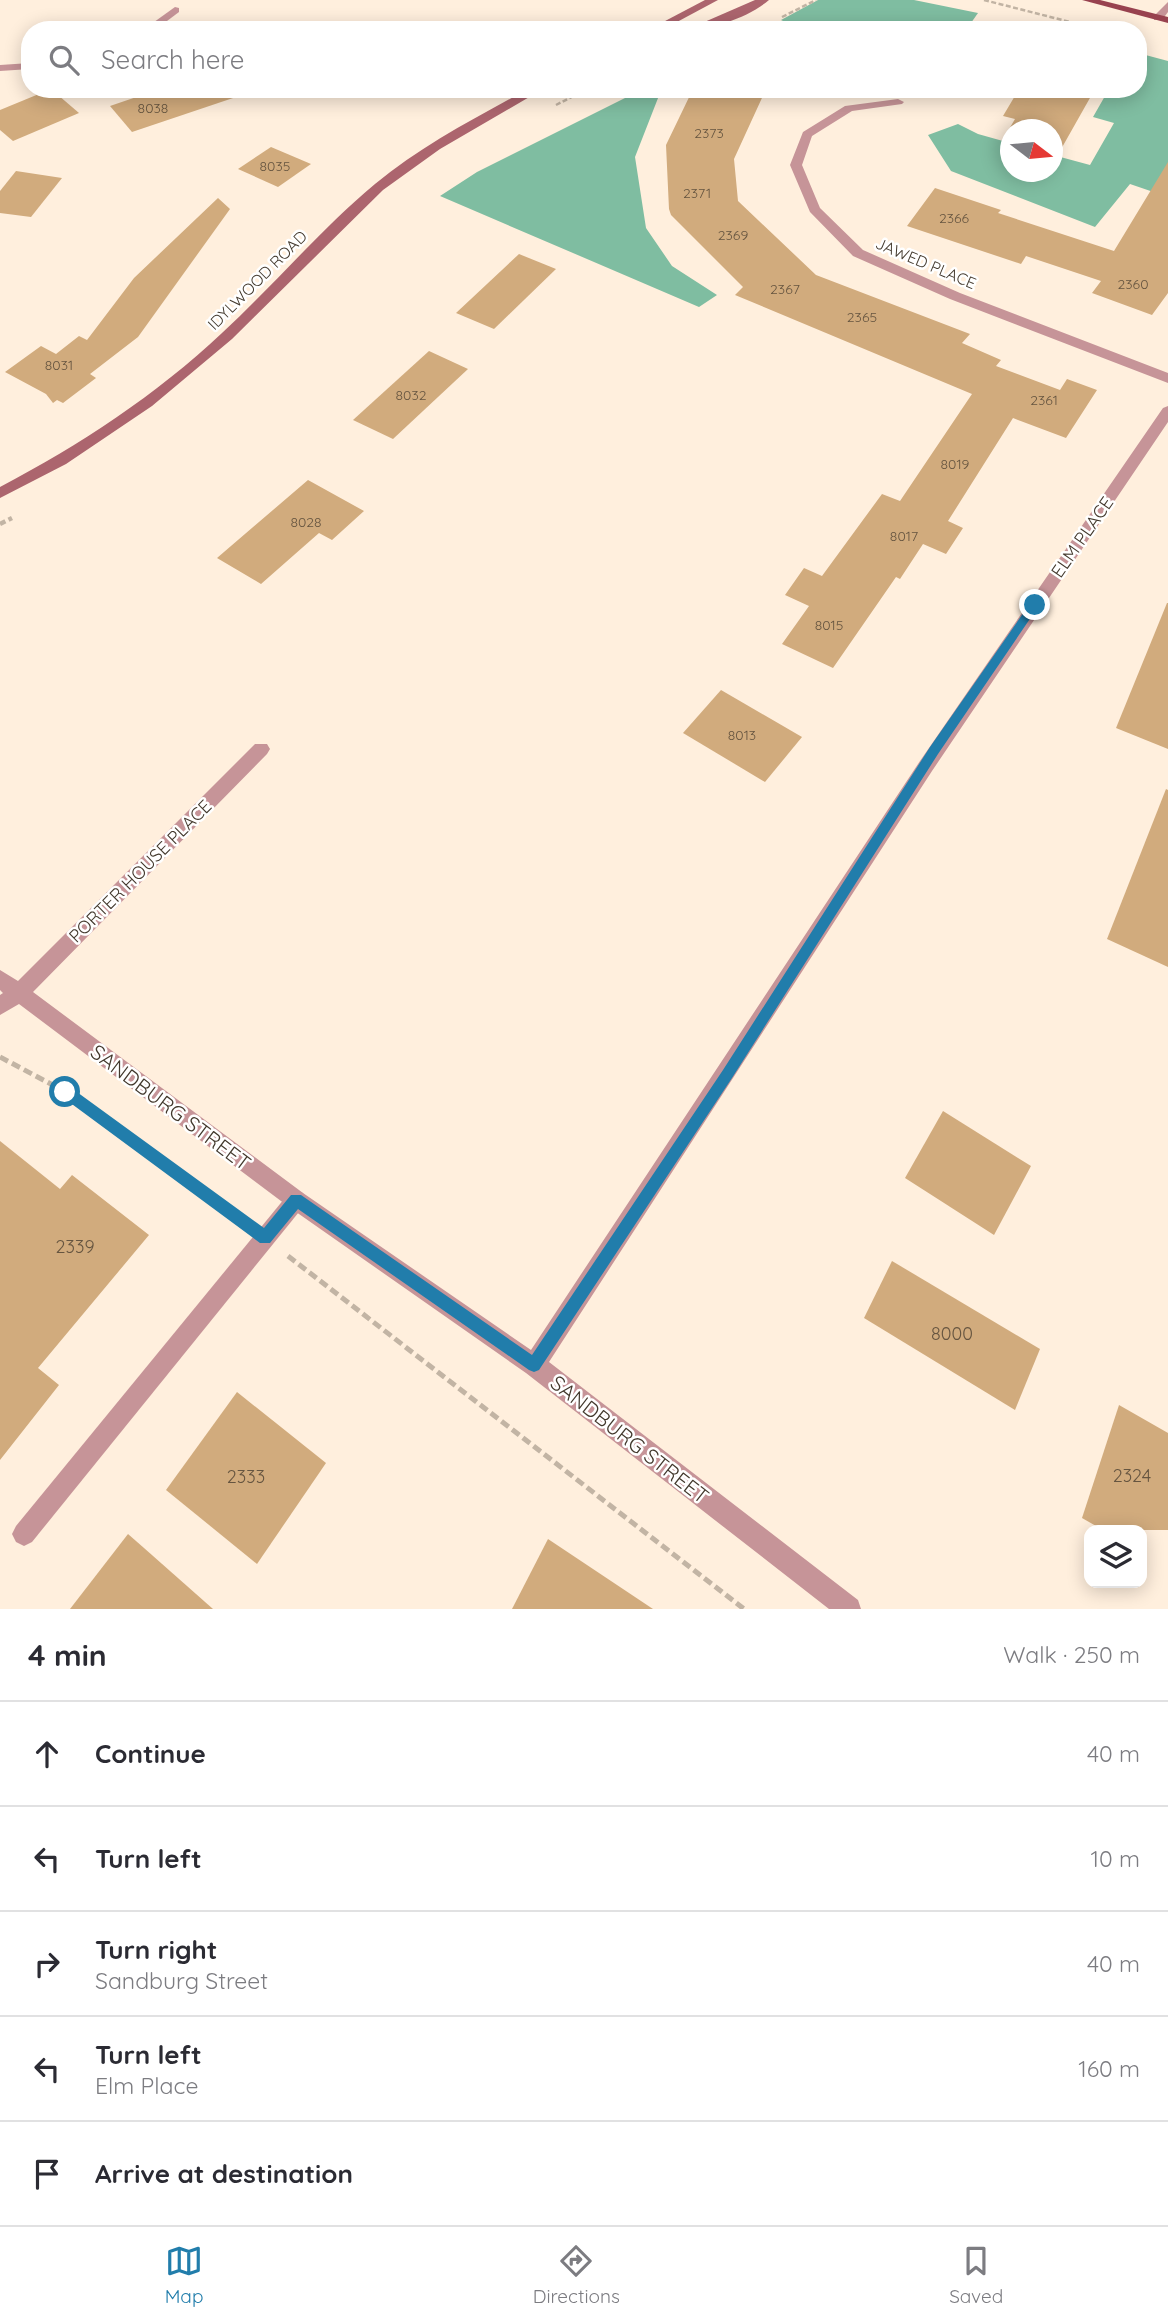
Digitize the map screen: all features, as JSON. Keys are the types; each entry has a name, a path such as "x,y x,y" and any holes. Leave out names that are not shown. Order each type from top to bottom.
{"main road":[{"path":"671,21 712,0"},
{"path":"717,21 764,0"},
{"path":"1087,0 1163,19"},
{"name":"IDYLWOOD ROAD","path":"0,493 62,460 125,419 180,377 227,335 324,237 381,186 486,116 520,98"}],"street":[{"path":"1163,19 1168,5"},
{"path":"160,21 175,10"},
{"path":"0,68 21,67"},
{"name":"JAWED PLACE","path":"898,102 849,108 807,134 796,165 814,209 858,253 955,296 1168,378"},
{"name":"ELM PLACE","path":"534,1365 727,1074 934,751 1168,411"},
{"name":"PORTER HOUSE PLACE","path":"0,1006 19,993 261,749"},
{"name":"SANDBURG STREET","path":"0,978 296,1200 534,1365 849,1609"},
{"path":"24,1534 296,1200"}],"path":[{"path":"984,0 1069,21"},
{"path":"0,1057 65,1092 265,1238 744,1609"}],"green space":[{"path":"818,0 914,0 978,13 972,21 781,20"},
{"path":"1147,55 1168,61 1168,197 1130,184 1095,227 951,171 928,135 958,124 978,134 1000,140 1000,182 1063,182 1063,158 1090,165 1114,123 1093,117 1104,98 1147,98"},
{"path":"625,98 658,98 635,157 646,228 672,266 717,295 699,307 440,196 477,172"}],"building":[{"path":"29,98 62,98 79,113 13,141 0,130 0,110"},
{"path":"134,98 233,98 132,132 110,106"},
{"path":"689,98 762,98 734,159 738,201 816,275 970,334 962,343 1001,360 996,366 1060,390 1067,379 1097,390 1066,438 1013,418 948,521 963,528 946,554 923,544 900,579 896,577 833,668 782,644 809,606 785,595 804,568 822,576 882,494 900,501 972,394 735,295 743,287 671,215 666,145"},
{"path":"1014,98 1090,98 1063,146 1063,119 1015,119 1003,116"},
{"path":"271,147 311,164 278,187 238,169"},
{"path":"1168,162 1168,293 1152,315 1092,293 1101,281 1026,256 1021,264 907,226 935,188 1001,210 998,213 1114,251"},
{"path":"16,171 62,178 31,217 0,213 0,191"},
{"path":"218,198 230,209 138,337 90,374 96,378 63,403 57,400 53,403 46,394 5,372 41,346 56,354 79,336 87,340 134,278"},
{"path":"519,254 556,269 494,329 456,313"},
{"path":"429,351 468,369 393,439 353,420"},
{"path":"308,480 364,511 332,540 319,533 261,584 217,558"},
{"path":"1168,603 1168,749 1116,728"},
{"path":"721,690 802,737 765,782 683,733"},
{"path":"1166,789 1168,790 1168,967 1107,939"},
{"path":"943,1111 1031,1166 994,1235 905,1178"},
{"path":"0,1141 60,1189 72,1175 149,1235 38,1368 59,1385 0,1460"},
{"path":"892,1261 1040,1349 1015,1410 864,1318"},
{"path":"237,1392 326,1463 257,1564 166,1490"},
{"path":"1119,1405 1168,1433 1168,1530 1147,1530 1147,1525 1094,1525 1082,1518"},
{"path":"128,1534 144,1548 213,1609 70,1609"},
{"path":"548,1539 653,1609 512,1609"}],"route":[{"path":"65,1092 265,1238 296,1200 534,1365 727,1074 934,751 1035,605"}]}
